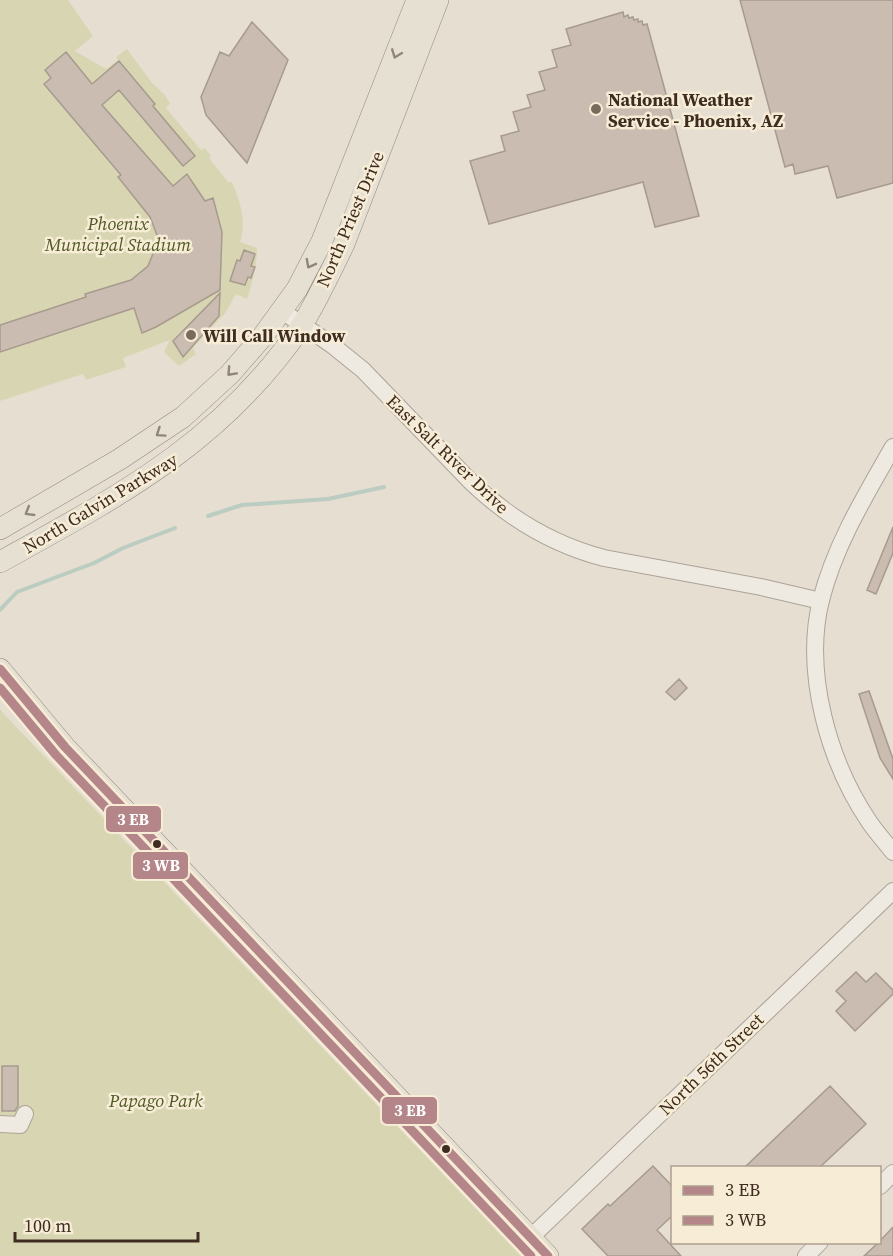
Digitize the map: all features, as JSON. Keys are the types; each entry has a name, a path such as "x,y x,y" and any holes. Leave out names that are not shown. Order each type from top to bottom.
{"main road":[{"name":"North Priest Drive","path":"199,403 230,374 282,311 308,269 330,224 417,0"},
{"name":"North Priest Drive","path":"225,417 263,375 302,324 326,283 344,244 438,0"},
{"name":"North Galvin Parkway","path":"0,529 120,459 199,403"},
{"name":"North Galvin Parkway","path":"0,562 156,472 225,417"},
{"path":"0,669 81,763 548,1256"}],"street":[{"name":"East Salt River Drive","path":"282,311 332,345 363,370 472,483 495,504 524,525 569,546 604,558 761,587 821,601"},
{"path":"893,447 858,508 837,553 821,601 816,666 826,728 853,794 870,824 893,852"},
{"name":"North 56th Street","path":"530,1238 893,891"},
{"path":"0,1124 20,1125 25,1114"},
{"path":"881,1184 893,1173"},
{"path":"806,1256 818,1244"}],"green space":[{"name":"Phoenix Municipal Stadium","path":"0,0 68,0 93,36 75,51 106,69 127,49 152,83 165,95 170,104 166,108 201,150 205,148 211,156 209,158 228,182 232,182 243,219 240,242 257,248 251,287 247,299 236,294 226,312 193,348 196,354 179,366 164,352 170,340 123,358 126,367 86,380 83,374 0,401"},
{"name":"Papago Park","path":"0,709 3,713 521,1256 0,1256"}],"building":[{"path":"740,0 893,0 893,183 837,198 828,166 795,174 793,164 785,167"},
{"path":"623,12 624,17 628,15 634,20 638,19 638,22 642,21 643,25 647,24 699,216 655,227 643,182 489,224 470,161 505,151 501,136 519,131 513,112 531,107 527,95 545,90 539,72 557,67 552,50 571,45 566,29"},
{"path":"252,22 288,60 247,163 206,115 201,97 220,52 229,56"},
{"path":"66,52 92,84 119,61 195,156 183,166 119,90 102,105 173,186 187,174 205,201 213,198 222,232 220,290 142,333 134,308 0,352 0,325 131,280 148,266 156,246 157,235 150,217 118,177 121,175 44,84 51,78 45,70"},
{"path":"244,250 255,254 251,266 255,267 251,278 248,277 245,285 230,281 237,260 240,261"},
{"path":"220,293 219,316 183,357 173,341"},
{"path":"893,527 893,553 876,594 867,590"},
{"path":"679,679 687,688 675,700 666,692"},
{"path":"869,691 893,759 893,779 880,758 859,694"},
{"path":"856,972 866,982 876,973 893,990 893,994 855,1031 836,1011 846,1001 836,991"},
{"path":"2,1066 18,1066 18,1106 15,1111 2,1111"},
{"path":"830,1086 866,1124 821,1166 746,1166"},
{"path":"653,1166 671,1185 671,1217 657,1230 681,1256 608,1256 582,1229 608,1204 610,1206"},
{"path":"893,1227 893,1256 864,1256 877,1244 881,1244 881,1240"}],"waterway":[{"path":"208,516 242,505 328,499 384,487"},
{"path":"0,610 17,592 94,563 123,548 175,528"}],"transit line":[{"path":"0,669 65,747 548,1256"},
{"path":"0,688 56,755 531,1256"}],"place":[{"name":"National Weather Service - Phoenix, AZ","path":"596,109"},
{"name":"Will Call Window","path":"191,335"}]}
